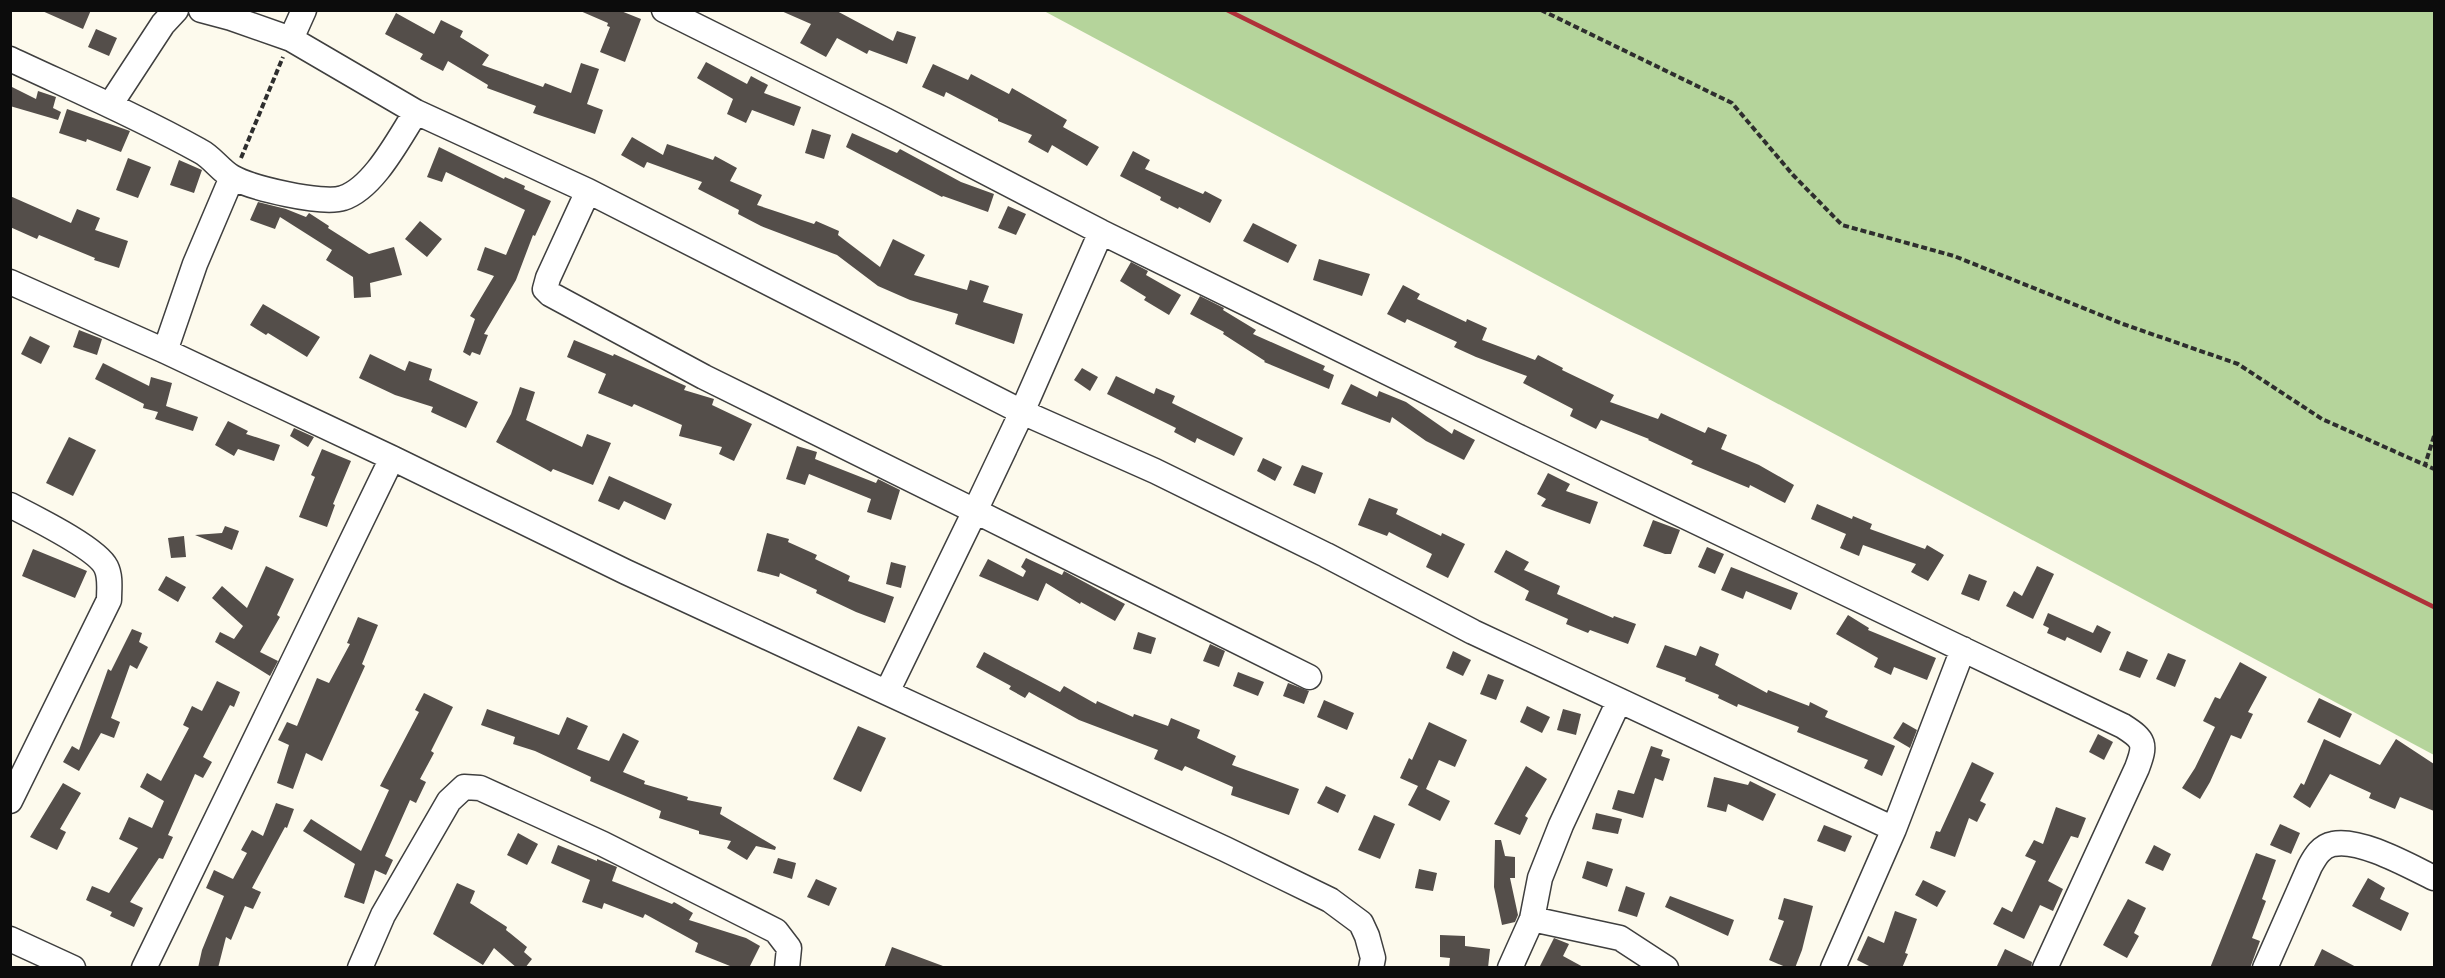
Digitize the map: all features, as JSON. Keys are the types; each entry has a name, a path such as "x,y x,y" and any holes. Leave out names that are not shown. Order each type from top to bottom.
{"street":[{"path":"110,105 163,24 176,10"},
{"path":"201,10 291,39 416,112 588,190 1022,412 1155,471 1326,555 1473,632 1894,829"},
{"path":"291,39 304,10"},
{"path":"664,10 885,120 1101,232 1517,436 2123,726 2138,736 2143,744 2137,768 2044,968"},
{"path":"10,59 110,105 203,152 232,177 279,192 318,201 343,198 362,186 384,162 416,112"},
{"path":"165,351 195,264 232,177"},
{"path":"588,190 548,278 545,289 550,294 704,377 1309,676"},
{"path":"886,692 1022,412 1101,232"},
{"path":"10,282 165,351 626,572 1330,900 1361,923 1373,957 1371,968"},
{"path":"144,968 392,458"},
{"path":"10,505 75,541 105,565 110,577 109,600 10,801"},
{"path":"1833,968 1894,829 1963,649"},
{"path":"1510,968 1532,919 1540,878 1553,846 1586,768 1619,701"},
{"path":"360,968 389,904 449,801 464,787 480,788 603,844 776,931 789,948 787,968"},
{"path":"2265,968 2310,866 2318,852 2332,844 2372,849 2434,878"},
{"path":"1532,919 1620,938 1666,968"},
{"path":"10,939 73,968"}],"path":[{"path":"1541,10 1732,103 1793,175 1842,225 1954,256 2123,324 2238,364 2322,419 2434,469"},
{"path":"232,177 291,39"},
{"path":"2425,465 2434,436"}],"green space":[{"path":"1044,11 2434,11 2434,755"}],"building":[{"path":"40,10 91,10 83,29"},
{"path":"578,10 621,11 641,19 625,62 600,52 610,27 607,26 608,23"},
{"path":"779,10 835,10 893,41 897,31 916,37 907,64 869,50 867,54 837,38 826,57 800,43 811,24"},
{"path":"396,13 434,34 441,20 463,31 460,37 489,55 482,65 543,87 545,83 571,93 581,63 599,69 587,104 603,110 595,134 533,113 536,106 487,88 488,85 448,61 443,71 420,59 423,54 385,34"},
{"path":"96,29 117,38 109,56 88,47"},
{"path":"706,62 747,84 751,76 768,85 764,93 801,107 794,126 752,110 746,123 727,114 733,99 697,78"},
{"path":"933,64 968,80 971,74 1009,94 1012,88 1067,120 1063,127 1099,147 1087,166 1052,145 1048,153 1028,142 1032,135 998,121 946,92 944,97 922,87"},
{"path":"10,86 36,99 38,91 56,97 53,108 61,112 58,120 10,106"},
{"path":"67,109 130,131 121,152 87,139 86,142 59,133"},
{"path":"812,129 831,135 824,159 805,153"},
{"path":"852,133 897,153 900,149 961,182 994,194 988,212 942,197 846,147"},
{"path":"632,137 663,155 667,144 713,160 715,156 737,168 730,181 762,195 757,205 814,224 816,221 839,231 838,235 880,267 893,239 925,255 914,275 967,290 970,280 989,286 983,302 1023,314 1014,344 955,324 958,314 910,300 878,286 837,255 761,226 738,214 739,210 698,189 702,182 647,162 644,168 621,155"},
{"path":"439,147 504,179 505,177 525,186 524,189 551,201 535,236 533,235 516,280 484,334 488,335 480,355 472,352 470,356 463,352 475,319 470,316 494,276 477,270 485,247 506,255 525,210 446,172 442,182 427,177"},
{"path":"1133,151 1150,160 1145,169 1203,194 1205,191 1222,200 1210,223 1160,200 1161,197 1120,176"},
{"path":"128,158 151,167 138,198 116,190"},
{"path":"179,160 202,170 194,193 170,185"},
{"path":"10,196 71,223 77,209 100,218 95,230 128,241 119,268 94,260 95,258 39,235 37,239 10,227"},
{"path":"258,202 306,217 309,213 369,254 394,247 402,275 370,283 371,297 354,298 353,277 326,260 332,250 280,217 275,229 250,220"},
{"path":"1008,206 1026,214 1016,235 998,228"},
{"path":"420,221 442,239 427,257 405,239"},
{"path":"1253,223 1297,245 1288,263 1243,241"},
{"path":"1319,259 1370,274 1362,296 1313,280"},
{"path":"1131,262 1148,271 1146,275 1181,295 1169,315 1144,300 1146,297 1120,281"},
{"path":"1403,285 1420,294 1417,299 1466,322 1467,319 1487,328 1482,340 1535,360 1538,355 1563,368 1562,370 1614,395 1610,402 1658,419 1661,413 1705,433 1708,427 1727,435 1721,449 1759,465 1794,485 1785,503 1750,485 1749,488 1691,464 1693,461 1649,439 1601,420 1596,429 1570,416 1573,409 1523,383 1527,376 1454,347 1457,342 1407,319 1405,323 1387,314"},
{"path":"1200,296 1224,308 1223,310 1256,330 1253,334 1325,366 1323,370 1334,375 1329,389 1264,362 1223,334 1224,332 1190,314"},
{"path":"263,304 320,337 307,357 268,333 266,335 250,325"},
{"path":"79,330 102,339 97,355 73,347"},
{"path":"30,336 50,346 41,364 21,354"},
{"path":"574,340 613,356 614,354 686,386 684,390 714,399 712,405 752,424 734,461 719,454 722,447 679,436 682,425 634,404 632,407 598,393 606,374 567,357"},
{"path":"370,354 405,371 409,361 432,369 429,380 478,402 466,428 431,412 433,407 395,395 359,378"},
{"path":"103,363 149,386 151,377 172,383 166,406 198,417 193,431 155,419 158,412 143,408 144,404 95,379"},
{"path":"1082,368 1098,377 1090,391 1074,380"},
{"path":"1116,376 1154,394 1156,388 1175,396 1172,403 1243,438 1234,456 1197,438 1195,443 1174,432 1176,428 1107,394"},
{"path":"1351,384 1377,397 1379,391 1406,402 1452,434 1454,429 1475,440 1464,460 1426,441 1392,417 1390,423 1341,404"},
{"path":"520,387 535,392 526,420 582,447 587,434 611,443 593,485 553,469 551,472 496,442 511,414"},
{"path":"228,421 248,431 246,434 280,445 274,461 238,449 234,456 215,445"},
{"path":"294,428 314,437 308,447 290,436"},
{"path":"69,437 96,450 73,496 46,483"},
{"path":"797,446 817,452 815,459 876,483 878,479 900,490 891,520 867,512 871,499 809,474 805,485 786,479"},
{"path":"322,449 351,461 333,504 335,505 327,527 299,517 315,477 311,475"},
{"path":"1263,458 1282,467 1275,481 1257,471"},
{"path":"1302,465 1323,473 1315,494 1293,485"},
{"path":"1548,473 1570,484 1566,491 1598,502 1590,524 1541,506 1546,499 1537,494"},
{"path":"609,476 672,504 665,520 624,501 619,510 598,501"},
{"path":"1369,498 1398,509 1396,514 1441,536 1442,533 1465,544 1448,578 1426,567 1432,554 1389,532 1387,536 1358,525"},
{"path":"1817,504 1852,519 1853,516 1872,524 1870,529 1925,549 1927,545 1944,555 1928,581 1911,572 1916,564 1863,545 1859,556 1840,548 1846,534 1811,519"},
{"path":"1653,520 1680,530 1671,554 1643,546"},
{"path":"225,526 239,531 232,550 195,535 222,533"},
{"path":"767,533 789,539 788,542 817,555 815,559 850,576 848,581 894,597 885,623 816,593 817,590 780,573 779,577 757,571"},
{"path":"184,536 186,557 171,558 168,538"},
{"path":"1707,547 1724,554 1715,574 1698,567"},
{"path":"33,549 87,571 75,598 22,576"},
{"path":"1506,550 1529,562 1524,570 1560,586 1557,594 1613,618 1614,616 1636,624 1628,644 1590,630 1588,633 1566,624 1568,619 1525,600 1529,591 1494,572"},
{"path":"1026,558 1062,575 1064,571 1125,604 1115,621 1081,602 1080,604 1046,583 1038,601 979,576 988,559 1023,577 1026,571 1021,567"},
{"path":"891,562 906,566 901,588 886,584"},
{"path":"266,566 294,579 277,615 280,617 260,652 278,661 270,676 215,642 220,632 234,639 243,626 212,598 222,586 247,608"},
{"path":"2037,566 2054,574 2033,619 2006,606 2014,591 2022,596"},
{"path":"1731,567 1798,593 1791,610 1746,591 1743,599 1721,590"},
{"path":"1969,574 1987,581 1979,601 1961,594"},
{"path":"166,576 186,587 178,602 158,590"},
{"path":"2048,613 2093,633 2097,625 2111,632 2101,653 2067,637 2065,641 2047,633 2049,628 2043,625"},
{"path":"1848,615 1869,628 1868,630 1936,658 1927,680 1894,667 1891,675 1874,667 1878,658 1836,634"},
{"path":"358,617 378,625 362,664 365,666 322,761 306,753 293,789 277,783 289,745 278,740 287,722 297,726 317,678 329,683 350,644 347,643"},
{"path":"132,629 142,633 139,642 148,647 137,669 130,665 111,718 120,722 114,738 101,733 79,771 63,762 72,746 79,750 108,669 111,671"},
{"path":"1138,632 1156,638 1151,654 1133,649"},
{"path":"1210,644 1225,651 1219,667 1203,661"},
{"path":"1665,645 1696,656 1700,646 1719,654 1715,665 1767,693 1768,690 1809,706 1810,702 1828,711 1825,717 1895,746 1882,776 1864,768 1868,760 1797,732 1799,727 1738,704 1737,707 1718,698 1719,695 1685,681 1686,678 1656,667"},
{"path":"1453,651 1471,660 1463,676 1446,668"},
{"path":"2127,651 2148,660 2140,678 2119,670"},
{"path":"984,652 1060,692 1064,686 1096,704 1097,701 1133,717 1134,714 1168,726 1171,718 1200,730 1197,738 1236,756 1232,765 1299,789 1289,815 1231,795 1233,787 1185,766 1182,771 1154,759 1158,750 1079,720 1029,692 1025,698 1009,689 1011,686 976,667"},
{"path":"2168,653 2186,660 2175,687 2156,679"},
{"path":"2240,662 2267,677 2248,712 2253,714 2241,739 2231,735 2200,799 2182,788 2195,768 2215,727 2203,721 2215,697 2220,699"},
{"path":"1238,672 1264,682 1258,696 1233,686"},
{"path":"1488,674 1504,680 1496,700 1480,694"},
{"path":"217,681 240,692 234,707 230,705 203,757 212,762 203,778 195,774 168,835 173,837 163,859 159,858 130,902 143,908 134,927 110,916 112,912 86,900 92,886 109,893 138,848 119,839 129,817 152,828 164,801 140,787 147,773 161,781 189,728 183,725 192,706 202,711"},
{"path":"1288,683 1309,691 1304,704 1283,696"},
{"path":"424,693 453,707 431,751 434,753 420,779 426,782 416,803 410,800 385,856 393,860 386,875 375,870 364,904 344,897 355,864 303,831 311,819 361,851 389,790 380,786 419,712 415,710"},
{"path":"2319,698 2352,714 2340,738 2307,722"},
{"path":"1324,700 1354,713 1347,730 1317,717"},
{"path":"1527,706 1550,717 1542,733 1520,722"},
{"path":"487,709 559,735 567,717 588,726 577,749 609,761 623,733 639,741 623,772 645,781 644,784 688,797 687,800 722,807 720,814 776,847 775,850 756,846 747,860 727,848 731,841 699,834 699,831 659,818 661,811 590,781 591,777 535,751 513,744 515,737 481,725"},
{"path":"1563,709 1581,714 1576,735 1557,730"},
{"path":"1429,722 1467,740 1455,767 1439,760 1426,789 1450,801 1440,821 1408,805 1418,786 1400,778 1409,758 1412,760"},
{"path":"1903,722 1917,730 1910,748 1893,738"},
{"path":"858,726 886,738 861,792 833,779"},
{"path":"2098,734 2113,742 2104,760 2089,752"},
{"path":"2324,739 2380,765 2396,739 2434,764 2434,811 2400,797 2395,809 2369,798 2371,793 2330,774 2310,808 2293,797 2301,783 2304,785"},
{"path":"1651,746 1663,750 1661,756 1670,759 1663,781 1655,778 1643,818 1612,809 1618,790 1634,794"},
{"path":"1972,762 1994,773 1980,801 1986,804 1977,822 1969,818 1955,857 1930,848 1936,831 1940,832"},
{"path":"1526,766 1547,779 1525,816 1528,818 1520,835 1494,824"},
{"path":"1714,777 1748,785 1750,781 1776,794 1763,821 1728,804 1726,812 1707,807"},
{"path":"63,783 81,793 60,829 66,832 57,850 30,837"},
{"path":"1326,786 1346,795 1338,813 1317,803"},
{"path":"276,803 294,809 287,828 285,827 252,888 261,892 253,909 245,906 231,940 226,937 218,968 198,968 202,950 224,896 206,888 214,870 233,879 247,853 241,850 252,830 263,836"},
{"path":"2056,807 2086,818 2078,838 2071,836 2048,881 2063,889 2053,911 2040,905 2024,939 1993,924 2002,907 2012,912 2036,861 2025,856 2034,840 2043,844"},
{"path":"1596,813 1622,819 1618,834 1592,829"},
{"path":"1374,815 1395,824 1380,859 1358,850"},
{"path":"2280,824 2300,833 2291,854 2270,845"},
{"path":"1824,825 1852,836 1845,852 1817,841"},
{"path":"518,833 538,844 527,865 507,855"},
{"path":"1495,840 1501,840 1505,856 1515,857 1515,878 1510,878 1518,915 1515,922 1502,925 1494,887"},
{"path":"558,845 617,867 612,881 672,904 674,902 693,913 689,920 746,938 760,946 749,968 735,968 695,952 698,943 645,914 643,918 604,903 602,909 582,902 590,880 551,863"},
{"path":"2154,845 2171,854 2163,871 2145,863"},
{"path":"2256,853 2276,860 2262,899 2266,901 2252,938 2260,941 2250,968 2210,968"},
{"path":"778,858 796,863 792,879 773,873"},
{"path":"1587,861 1613,869 1607,887 1582,878"},
{"path":"1419,869 1437,873 1433,891 1415,888"},
{"path":"2368,878 2385,888 2380,899 2409,913 2401,931 2352,906"},
{"path":"816,879 837,888 829,906 807,897"},
{"path":"1923,880 1946,891 1937,907 1915,895"},
{"path":"457,883 475,891 470,903 507,927 506,930 527,947 524,952 532,959 525,968 517,968 494,948 483,965 433,934"},
{"path":"1626,886 1645,893 1637,917 1618,911"},
{"path":"1670,896 1734,920 1728,936 1665,907"},
{"path":"1784,898 1813,906 1795,968 1788,968 1769,960 1784,921 1778,919"},
{"path":"2128,899 2146,908 2134,933 2139,936 2127,958 2103,945"},
{"path":"1895,911 1917,919 1902,968 1873,968 1857,960 1868,936 1884,943"},
{"path":"1440,935 1465,936 1465,946 1490,949 1488,968 1449,968 1450,958 1440,957"},
{"path":"1554,938 1569,944 1563,956 1585,968 1539,968"},
{"path":"892,947 943,966 943,968 884,968"},
{"path":"2005,949 2032,962 2031,968 1996,968"},
{"path":"2322,949 2358,968 2313,968"}],"railway":[{"path":"1227,10 2434,607"}]}
